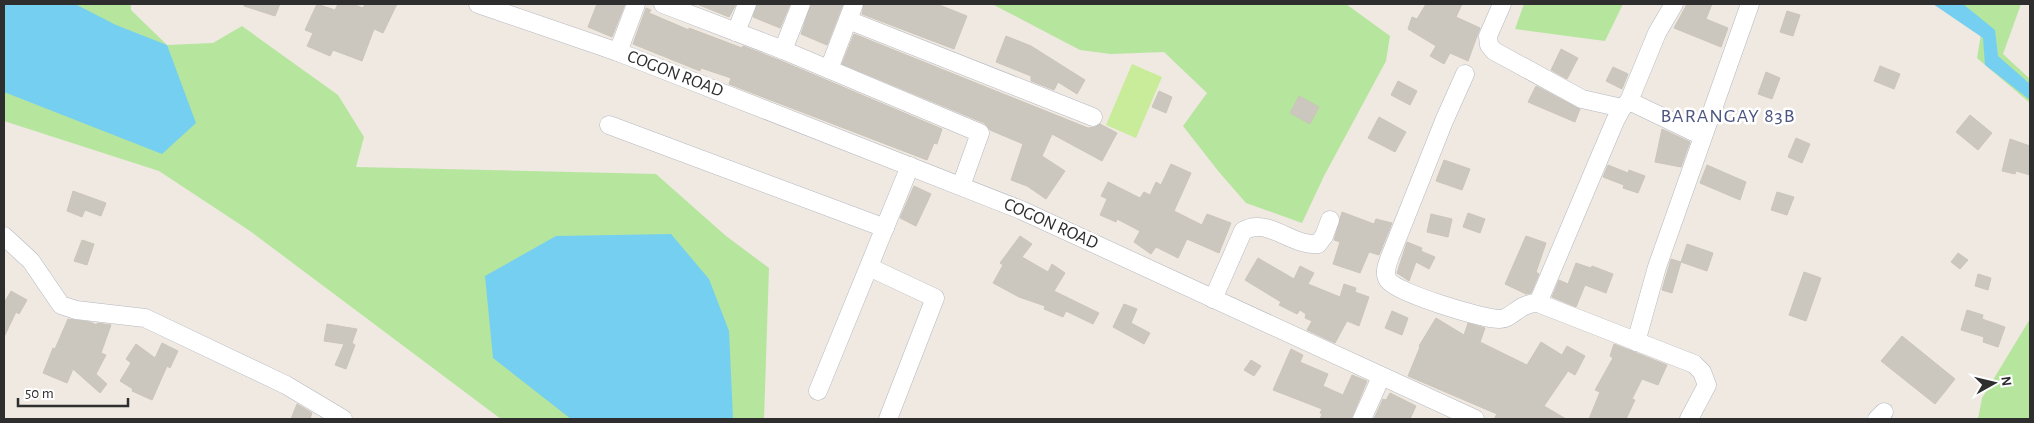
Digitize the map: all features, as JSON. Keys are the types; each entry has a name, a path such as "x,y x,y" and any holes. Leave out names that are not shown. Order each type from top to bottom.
{"street":[{"name":"COGON ROAD","path":"478,4 618,52 1021,210 1475,419"},
{"path":"618,52 636,4"},
{"path":"662,4 684,8 736,32 980,133 961,186"},
{"path":"736,32 747,4"},
{"path":"783,50 801,4"},
{"path":"1502,4 1488,36 1489,45 1494,51 1582,99 1625,105 1702,136"},
{"path":"1538,303 1657,33 1674,4"},
{"path":"1636,342 1657,267 1750,4"},
{"path":"829,69 851,12 1093,118"},
{"path":"1464,74 1391,254 1386,270 1388,280 1396,288 1431,302 1499,319 1510,315 1525,304 1538,303 1694,364 1702,372 1707,385 1689,419"},
{"path":"610,125 885,228"},
{"path":"818,391 910,166"},
{"path":"1213,298 1243,231 1251,226 1264,227 1308,245 1318,244 1324,236 1330,220"},
{"path":"4,236 31,261 61,305 76,310 145,318 286,385 343,419"},
{"path":"869,267 936,298 888,419"},
{"path":"1362,419 1382,377"}],"green space":[{"path":"4,4 131,4 131,10 167,45 213,43 242,26 338,95 364,137 356,167 656,174 726,236 769,268 764,419 501,419 250,231 159,171 4,121"},
{"path":"992,4 1346,4 1390,36 1386,61 1324,176 1302,223 1246,203 1219,172 1183,126 1207,93 1164,52 1111,54 1080,50"},
{"path":"1524,4 1623,4 1605,41 1515,29"},
{"path":"1950,4 2021,4 2003,54 2030,79 2030,103 1977,58 1981,34"},
{"path":"1132,64 1162,77 1136,138 1106,125"},
{"path":"2030,319 2030,419 1978,419 1982,398"}],"water":[{"path":"4,4 75,4 116,25 167,45 196,123 162,154 4,92"},
{"path":"1933,4 1963,4 1995,30 1998,56 2030,84 2030,100 1985,65 1983,38"},
{"path":"671,234 709,279 729,331 733,419 571,419 493,358 485,276 556,236"}],"building":[{"path":"244,4 280,4 275,16 244,6"},
{"path":"317,4 335,10 338,4 353,4 363,8 365,4 397,4 383,33 374,29 362,61 333,50 330,56 307,46 313,33 305,30"},
{"path":"597,4 625,4 612,37 588,27"},
{"path":"697,4 736,4 729,17"},
{"path":"757,4 790,4 780,28 753,17"},
{"path":"811,4 843,4 827,45 801,34"},
{"path":"864,4 937,4 967,16 954,49 862,14"},
{"path":"1426,4 1462,4 1456,17 1480,28 1468,61 1450,53 1444,64 1430,56 1436,46 1408,29 1412,17 1417,19"},
{"path":"1687,4 1712,4 1706,19 1728,28 1721,47 1674,28"},
{"path":"646,8 651,10 649,13 689,30 689,28 779,60 942,129 937,144 934,143 927,160 729,84 731,78 701,68 700,71 633,44"},
{"path":"1787,11 1800,15 1793,36 1780,32"},
{"path":"854,34 1088,128 1100,124 1117,133 1102,161 1052,134 1042,156 1065,171 1046,199 1027,186 1011,180 1023,144 990,130 984,123 842,64"},
{"path":"1006,36 1031,46 1085,80 1077,94 1058,82 1054,90 1031,81 1031,76 996,62"},
{"path":"1561,49 1578,58 1567,79 1551,70"},
{"path":"1880,66 1900,74 1894,89 1874,81"},
{"path":"1613,67 1628,74 1622,89 1606,81"},
{"path":"1766,72 1780,78 1772,99 1758,94"},
{"path":"1398,81 1417,91 1410,105 1391,95"},
{"path":"1536,86 1580,109 1575,122 1528,102"},
{"path":"1159,91 1172,97 1166,113 1152,107"},
{"path":"1299,96 1319,107 1310,124 1290,113"},
{"path":"1970,115 1992,133 1978,150 1956,132"},
{"path":"1379,117 1406,132 1395,152 1368,138"},
{"path":"1662,129 1690,142 1681,167 1655,162"},
{"path":"1796,138 1810,144 1802,163 1788,157"},
{"path":"2010,139 2030,146 2030,175 2016,171 2015,174 2002,171"},
{"path":"1444,160 1470,169 1462,190 1436,181"},
{"path":"1171,164 1191,173 1174,211 1202,225 1207,214 1231,223 1219,253 1187,239 1178,258 1156,247 1151,254 1134,242 1140,231 1117,219 1116,222 1100,215 1107,199 1101,196 1108,182 1140,198 1144,192 1150,195 1156,182 1161,185"},
{"path":"1608,165 1628,173 1629,170 1645,176 1638,193 1623,188 1624,185 1603,177"},
{"path":"1707,165 1746,182 1740,200 1700,183"},
{"path":"914,186 931,194 916,226 900,218"},
{"path":"73,191 106,203 101,216 85,210 82,217 67,211"},
{"path":"1777,192 1794,197 1787,215 1771,210"},
{"path":"1342,212 1374,224 1376,219 1392,223 1379,255 1369,252 1360,273 1333,264 1340,242 1334,240"},
{"path":"1468,213 1485,219 1480,233 1463,227"},
{"path":"1431,214 1452,219 1448,237 1427,232"},
{"path":"1020,236 1032,244 1022,257 1048,272 1052,264 1065,273 1054,291 1099,313 1093,324 1066,311 1063,317 1044,309 1045,306 1019,297 993,283 1003,265 1000,263"},
{"path":"1526,236 1546,243 1536,272 1539,274 1531,293 1526,294 1505,284"},
{"path":"82,240 94,244 87,265 74,261"},
{"path":"1407,242 1422,248 1421,251 1435,257 1429,269 1416,262 1409,281 1397,273"},
{"path":"1687,244 1713,253 1707,271 1681,262"},
{"path":"1958,253 1968,260 1960,269 1951,262"},
{"path":"1258,258 1294,279 1300,266 1314,273 1308,284 1340,297 1344,284 1356,288 1355,292 1369,297 1359,326 1347,321 1335,343 1307,330 1312,321 1305,318 1306,314 1300,310 1297,314 1279,305 1281,302 1245,280"},
{"path":"1671,259 1681,262 1672,293 1662,290"},
{"path":"1576,263 1591,268 1592,266 1613,274 1606,293 1585,285 1576,307 1552,297 1559,280 1568,284"},
{"path":"1804,272 1821,278 1806,321 1789,315"},
{"path":"1978,274 1991,278 1988,290 1975,286"},
{"path":"11,291 27,300 19,314 16,312 4,337 4,303"},
{"path":"1124,304 1137,309 1131,323 1150,333 1144,344 1113,327"},
{"path":"1967,310 1983,315 1982,319 2005,327 1998,347 1983,342 1984,337 1961,330"},
{"path":"1392,311 1408,318 1402,335 1385,328"},
{"path":"1436,318 1464,335 1468,323 1485,328 1480,342 1527,365 1541,342 1562,355 1567,346 1585,356 1575,375 1568,371 1544,406 1566,419 1494,419 1497,414 1408,376 1419,346"},
{"path":"68,319 90,322 97,325 97,323 111,325 101,353 106,355 96,374 107,384 100,393 73,369 67,383 43,373"},
{"path":"327,324 357,329 352,343 355,345 346,369 335,365 344,344 324,341"},
{"path":"1902,336 1955,379 1935,404 1881,361"},
{"path":"162,343 178,351 170,368 167,366 152,400 132,391 133,389 120,381 131,363 126,359 136,344 155,358"},
{"path":"1614,344 1667,365 1658,385 1642,379 1632,399 1635,400 1626,419 1589,419 1600,392 1595,390 1613,358 1610,356"},
{"path":"1291,349 1303,355 1300,362 1328,374 1323,386 1343,395 1352,375 1367,381 1351,419 1320,419 1322,409 1273,390"},
{"path":"1251,360 1261,366 1254,376 1244,370"},
{"path":"1390,393 1416,406 1410,419 1374,419 1383,399 1386,400"},
{"path":"297,404 312,413 310,419 291,419"}],"district":[{"name":"BARANGAY 83B","path":"1728,116"}]}
